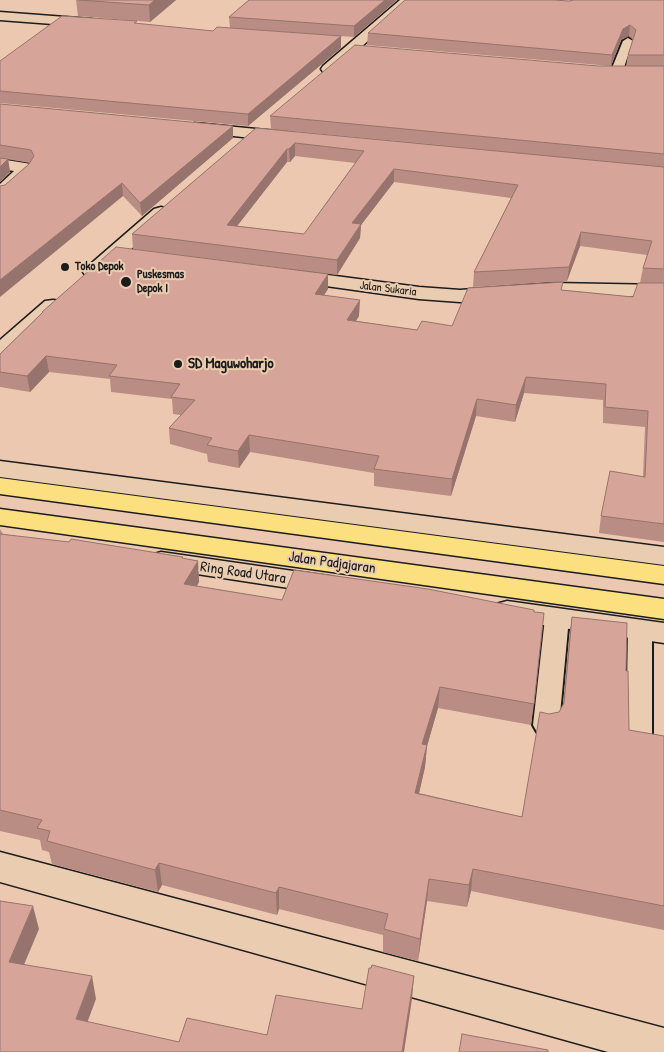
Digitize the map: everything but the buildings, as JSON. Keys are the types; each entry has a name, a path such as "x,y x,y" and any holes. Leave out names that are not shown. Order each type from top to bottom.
{"highway":[{"path":"0,486 53,484 664,575"},
{"name":"Jalan Padjajaran","path":"0,517 191,555 664,609"}],"street":[{"path":"314,82 408,0"},
{"path":"39,19 59,5"},
{"path":"0,16 109,24"},
{"path":"597,72 622,72"},
{"path":"239,146 269,121"},
{"path":"176,126 303,139"},
{"path":"0,164 25,168 24,172 0,192"},
{"path":"84,280 173,203"},
{"path":"114,254 141,256"},
{"name":"Jalan Sukaria","path":"275,274 420,293 460,296 553,289 664,291"},
{"path":"0,351 68,293"},
{"path":"0,469 53,484 664,556"},
{"name":"Ring Road Utara","path":"0,539 191,555 557,618 652,631"},
{"path":"0,867 664,1048"}],"lane":[{"path":"622,72 628,41"},
{"path":"546,725 557,618"},
{"path":"639,744 652,631"}],"place":[{"name":"Toko Depok","path":"65,267"},
{"name":"Puskesmas Depok I","path":"126,282"},
{"name":"SD Maguwoharjo","path":"178,364"}]}
